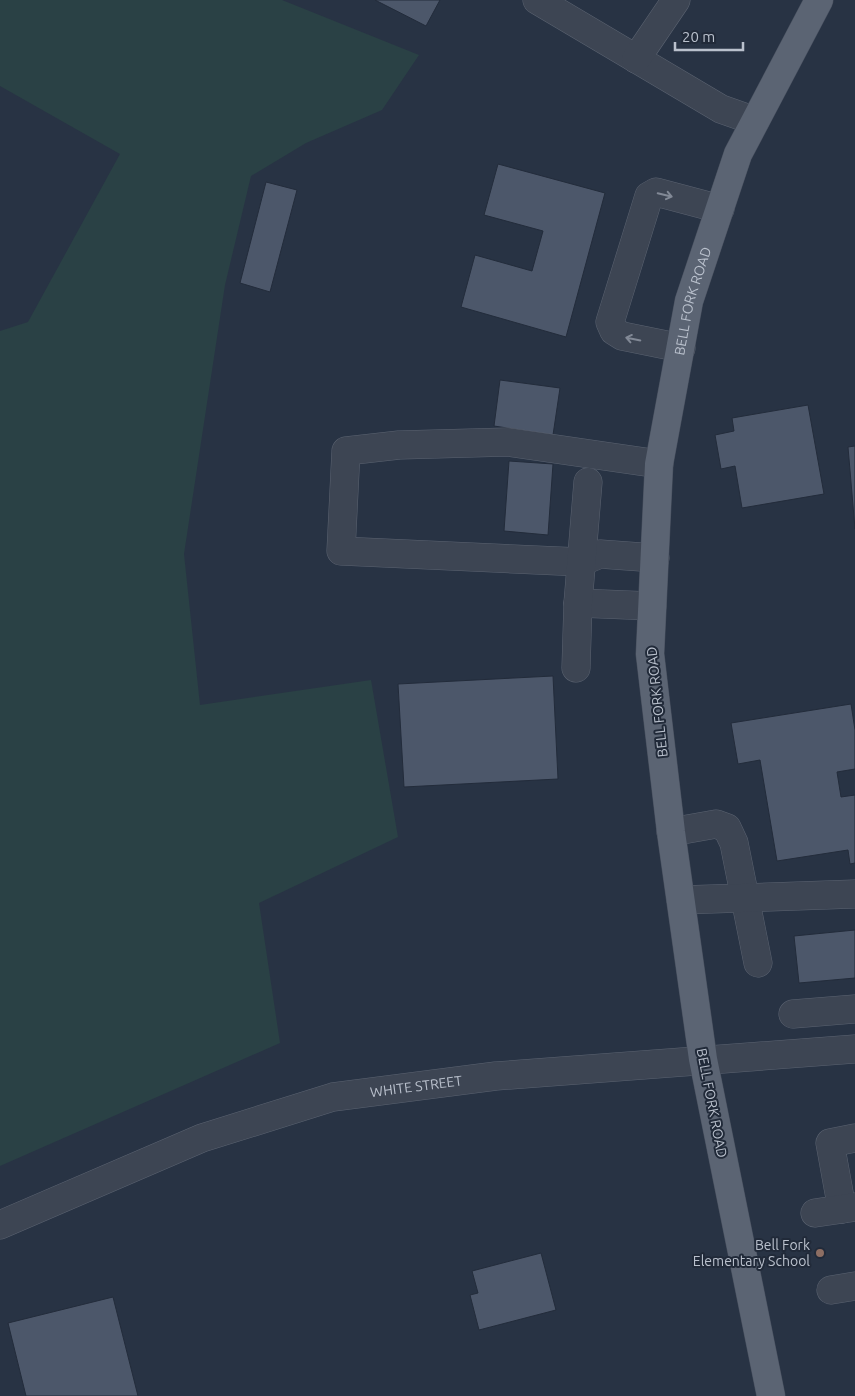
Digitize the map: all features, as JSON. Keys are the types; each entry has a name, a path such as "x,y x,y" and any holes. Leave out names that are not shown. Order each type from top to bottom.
{"main road":[{"name":"BELL FORK ROAD","path":"771,1396 703,1059 671,832 650,654 659,464 690,301 738,154 819,0"}],"street":[{"path":"537,0 721,109 755,121"},
{"path":"636,59 666,4"},
{"path":"681,348 622,336 614,331 610,322 649,196 656,192 720,209"},
{"path":"654,558 600,554 581,562 341,551 346,451 400,445 508,442 659,464"},
{"path":"576,668 578,604 588,482"},
{"path":"578,604 652,606"},
{"path":"671,832 716,824 727,828 734,843 758,963"},
{"path":"681,900 855,894"},
{"path":"793,1014 855,1009"},
{"name":"WHITE STREET","path":"0,1225 202,1138 334,1097 496,1076 855,1049"},
{"path":"814,1213 849,1208 830,1143 855,1138"}],"green space":[{"path":"0,0 282,0 419,55 382,110 306,143 251,176 225,285 184,554 200,705 371,680 398,837 259,903 280,1043 0,1166 0,331 28,322 120,154 0,86"}],"building":[{"path":"375,0 440,0 426,26"},
{"path":"498,164 605,193 566,337 461,307 475,255 532,271 543,231 484,215"},
{"path":"266,182 297,190 270,292 240,283"},
{"path":"500,380 560,388 553,435 494,426"},
{"path":"808,405 824,494 742,508 735,466 721,469 715,435 734,431 732,418"},
{"path":"855,446 855,529 848,447"},
{"path":"509,461 553,464 548,535 504,531"},
{"path":"553,676 558,779 404,787 398,684"},
{"path":"851,704 855,730 855,769 837,772 841,797 855,795 855,863 850,864 848,850 777,861 760,760 738,764 731,723"},
{"path":"855,930 855,978 799,983 794,936"},
{"path":"541,1253 556,1310 479,1330 470,1295 478,1293 472,1271"},
{"path":"113,1297 138,1396 26,1396 8,1323"}],"place":[{"name":"Bell Fork Elementary School","path":"820,1253"}]}
